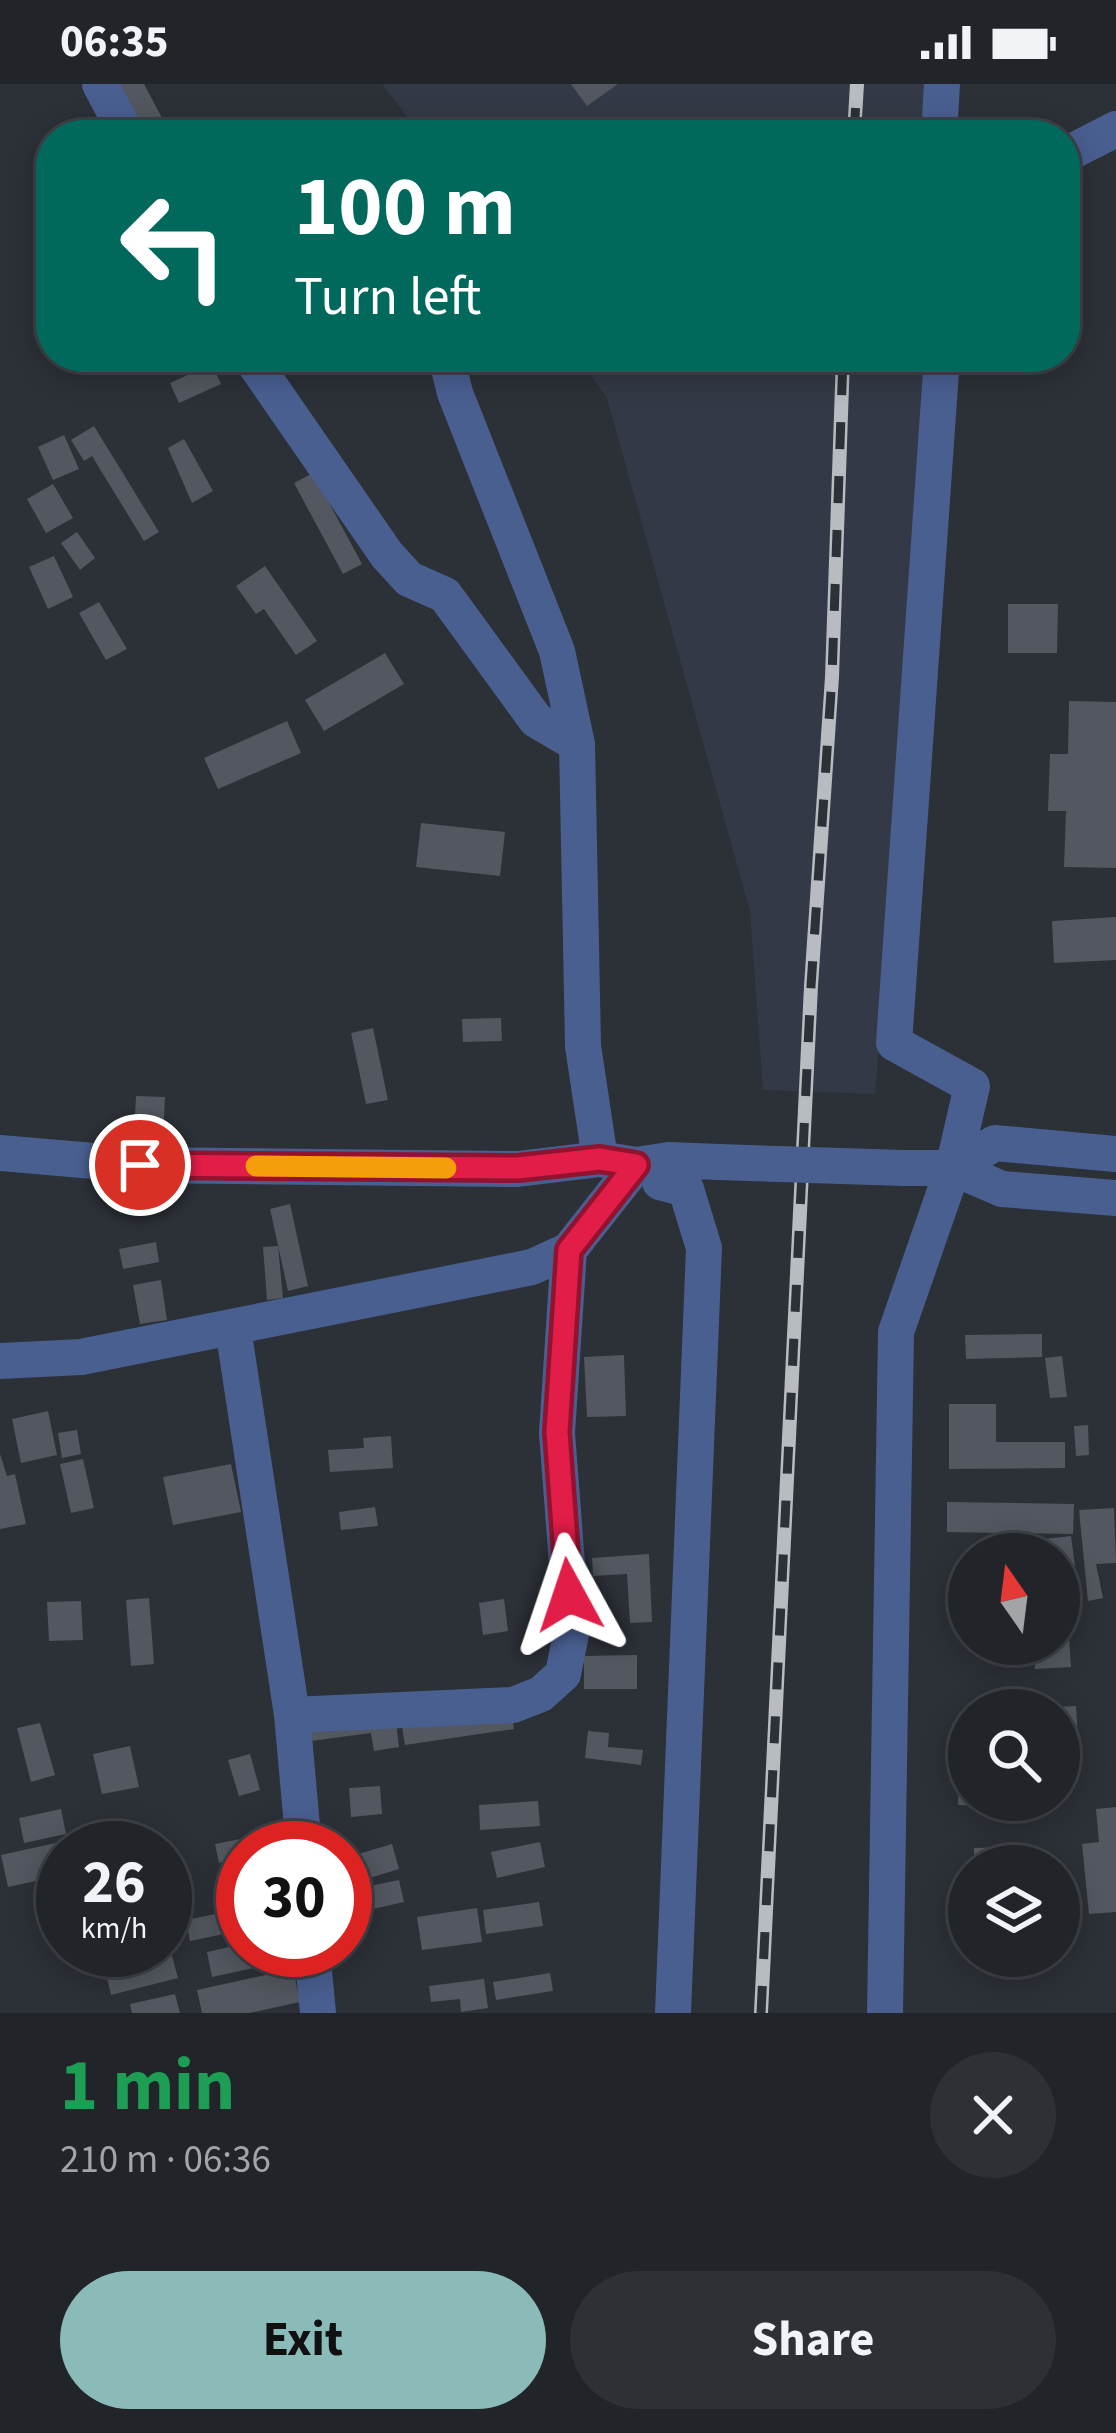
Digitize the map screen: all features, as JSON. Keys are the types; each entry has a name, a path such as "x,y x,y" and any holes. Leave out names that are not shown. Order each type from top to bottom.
{"street":[{"path":"100,84 119,120"},
{"path":"940,120 943,84"},
{"path":"1080,147 1116,129"},
{"path":"260,372 387,555 410,579 445,595 536,720 577,744"},
{"path":"450,372 557,651 577,744 583,1046 635,1161 660,1182 686,1189 704,1248 673,2013"},
{"path":"885,2013 896,1332 953,1168 972,1086 894,1043 941,372"},
{"path":"953,1168 995,1143 1116,1154"},
{"path":"0,1153 140,1165 518,1168 635,1161 953,1168 1002,1189 1116,1198"},
{"path":"0,1361 81,1357 532,1267 569,1250 635,1161"},
{"path":"292,1715 513,1705 541,1694 563,1674 572,1629 557,1432 569,1250"},
{"path":"233,1328 292,1715 302,1821"},
{"path":"315,1977 318,2013"}],"shaded area":[{"path":"382,84 957,84 954,120 410,120"},
{"path":"589,372 934,372 875,1094 763,1090 750,911 607,398"}],"building":[{"path":"115,84 144,84 162,118 133,120"},
{"path":"571,84 618,84 587,106"},
{"path":"194,372 216,372 221,384 179,403 170,383"},
{"path":"94,426 159,532 144,541 92,456 84,461 71,440"},
{"path":"64,435 79,469 53,480 38,447"},
{"path":"184,439 213,491 192,503 168,448"},
{"path":"313,473 362,564 343,574 294,483"},
{"path":"53,484 73,518 46,533 27,499"},
{"path":"77,532 95,558 80,570 61,543"},
{"path":"54,556 73,597 48,609 29,567"},
{"path":"265,566 317,641 296,655 264,609 256,614 236,586"},
{"path":"99,602 127,649 106,660 79,613"},
{"path":"1008,604 1058,604 1057,653 1008,653"},
{"path":"385,653 404,684 324,731 305,700"},
{"path":"1069,701 1116,702 1116,868 1064,867 1066,811 1048,811 1050,754 1068,754"},
{"path":"287,721 301,753 218,789 204,758"},
{"path":"421,823 505,832 500,876 416,867"},
{"path":"1116,917 1116,960 1054,963 1052,921"},
{"path":"501,1018 502,1041 463,1042 462,1019"},
{"path":"373,1028 388,1100 366,1104 351,1033"},
{"path":"136,1096 165,1097 163,1137 134,1136"},
{"path":"290,1204 308,1286 288,1291 270,1209"},
{"path":"156,1242 159,1262 123,1269 119,1249"},
{"path":"278,1246 283,1298 267,1300 263,1247"},
{"path":"161,1280 167,1320 140,1324 133,1285"},
{"path":"1042,1334 1042,1357 966,1359 965,1335"},
{"path":"624,1355 626,1416 587,1417 584,1357"},
{"path":"1062,1356 1067,1397 1050,1398 1045,1358"},
{"path":"949,1404 996,1404 996,1442 1065,1442 1065,1468 949,1469"},
{"path":"48,1411 57,1455 21,1463 12,1419"},
{"path":"1088,1425 1089,1455 1076,1456 1074,1426"},
{"path":"77,1430 81,1454 62,1458 58,1433"},
{"path":"391,1436 393,1468 330,1472 328,1450 364,1448 363,1438"},
{"path":"0,1454 7,1476 15,1474 26,1524 0,1529"},
{"path":"83,1459 94,1508 71,1513 60,1464"},
{"path":"231,1464 241,1512 173,1525 163,1477"},
{"path":"947,1502 1074,1504 1073,1533 947,1532"},
{"path":"375,1507 378,1526 341,1530 339,1512"},
{"path":"1114,1508 1116,1563 1096,1564 1103,1598 1088,1601 1079,1510"},
{"path":"649,1554 652,1622 630,1623 627,1574 593,1576 592,1558"},
{"path":"149,1598 154,1664 131,1666 126,1600"},
{"path":"504,1599 508,1631 483,1635 479,1603"},
{"path":"81,1601 83,1640 49,1641 47,1602"},
{"path":"637,1655 637,1689 584,1689 584,1656"},
{"path":"1035,1665 1071,1665 1071,1667 1035,1669"},
{"path":"509,1698 514,1729 405,1745 400,1714"},
{"path":"394,1705 399,1747 374,1751 371,1733 311,1741 308,1716"},
{"path":"40,1723 55,1775 31,1782 17,1728"},
{"path":"588,1731 609,1733 608,1747 643,1750 641,1765 585,1758"},
{"path":"130,1746 139,1787 102,1794 93,1754"},
{"path":"250,1754 260,1790 239,1796 228,1760"},
{"path":"380,1786 382,1814 351,1817 349,1788"},
{"path":"538,1801 540,1826 480,1830 479,1805"},
{"path":"1116,1807 1116,1912 1089,1914 1082,1844 1099,1842 1096,1809"},
{"path":"61,1809 63,1821 36,1821 36,1840 24,1843 19,1818"},
{"path":"540,1842 545,1867 497,1878 491,1852"},
{"path":"392,1844 399,1869 372,1877 372,1850"},
{"path":"36,1847 36,1881 8,1887 1,1855"},
{"path":"399,1880 404,1902 372,1909 372,1886"},
{"path":"539,1902 543,1926 486,1934 483,1910"},
{"path":"477,1908 482,1942 422,1950 417,1917"},
{"path":"216,1914 216,1936 192,1941 192,1919"},
{"path":"216,1950 216,1976 212,1977 207,1952"},
{"path":"550,1973 553,1991 496,2000 493,1982"},
{"path":"107,1977 178,1978 111,1995"},
{"path":"256,1977 295,1977 300,2002 249,2013 202,2013 197,1990"},
{"path":"484,1979 488,2008 461,2012 460,1999 431,2002 429,1986"},
{"path":"175,1994 180,2013 132,2013 130,2004"}],"railway":[{"path":"855,120 857,84"},
{"path":"761,2013 811,986 832,677 842,372"}],"slow traffic":[{"path":"256,1166 446,1168"}],"route":[{"path":"140,1165 518,1168 600,1159 636,1165 569,1250 557,1432 569,1595"}]}
